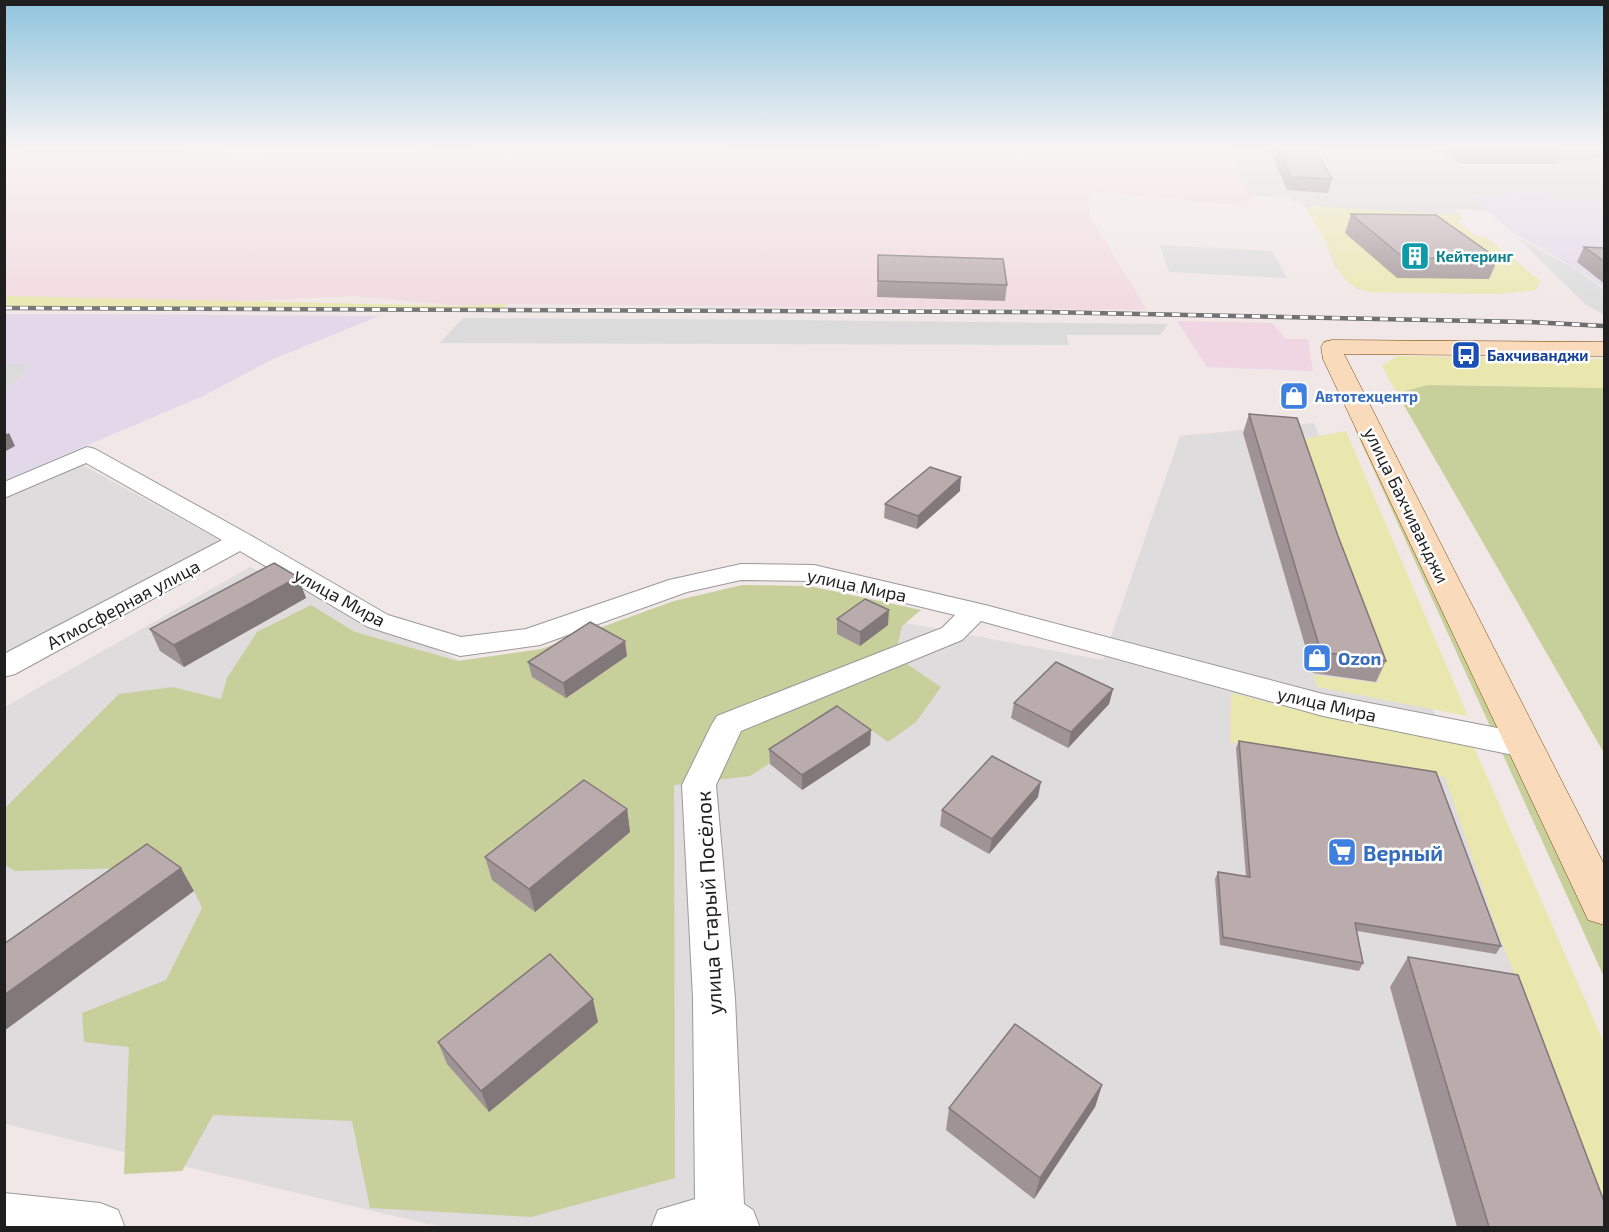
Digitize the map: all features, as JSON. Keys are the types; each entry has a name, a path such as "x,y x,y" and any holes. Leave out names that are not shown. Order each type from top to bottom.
{"main road":[{"name":"улица Бахчиванджи","path":"1605,349 1332,347 1334,359 1605,908"}],"street":[{"name":"улица Мира","path":"4,491 87,454 241,540 378,621 459,646 530,638 679,586 741,572 814,573 975,611 1323,705 1523,745"},
{"name":"Атмосферная улица","path":"4,667 241,540"},
{"name":"улица Старый Посёлок","path":"710,1224 714,998 699,786 728,724 952,633 975,611"},
{"path":"4,1218 100,1227"}],"shaded area":[{"path":"4,206 1090,206 1090,217 1147,310 508,304 463,306 353,296 204,303 5,304"},
{"path":"1305,206 1483,206 1488,211 1455,209 1463,219 1457,221 1477,237 1486,237 1540,281 1536,290 1496,294 1370,292 1357,289 1335,266 1326,242"},
{"path":"1305,206 1461,215 1463,219 1457,221 1477,237 1486,237 1540,281 1536,290 1496,294 1370,292 1352,285 1345,279"},
{"path":"1482,206 1604,206 1604,288 1582,272 1511,231"},
{"path":"1517,237 1579,271 1604,290 1604,315 1584,303"},
{"path":"1160,245 1272,251 1287,278 1169,272"},
{"path":"5,296 463,306 508,304 500,310 5,308"},
{"path":"5,314 379,316 271,360 203,396 5,480"},
{"path":"463,318 1168,324 1160,335 1066,335 1069,345 440,343"},
{"path":"1177,321 1272,323 1286,339 1308,339 1313,371 1207,367"},
{"path":"1397,356 1604,359 1604,388 1428,385 1397,393 1382,366"},
{"path":"5,364 30,364 14,382 5,388"},
{"path":"1314,423 1604,1121 1604,1227 441,1227 5,1124 5,707 250,567 495,676 772,598 1103,660 1180,436"},
{"path":"1346,431 1468,716 1317,687 1313,675 1379,683 1334,556 1303,439"},
{"path":"81,464 225,543 5,661 4,498"},
{"path":"1231,693 1322,716 1473,745 1604,1043 1604,1208 1494,922 1445,777 1230,742"}],"green space":[{"path":"1428,385 1604,388 1604,753 1397,393"},
{"path":"1355,429 1370,429 1517,747 1604,926 1604,977"},
{"path":"742,585 809,586 921,610 902,626 895,656 941,687 916,722 888,742 848,713 750,776 674,785 675,1178 531,1217 370,1208 352,1121 213,1115 182,1171 124,1174 129,1047 84,1042 82,1013 166,980 202,908 194,891 161,867 15,871 5,865 4,809 119,694 173,687 221,699 227,678 257,632 311,605 355,632 458,661 541,649 674,601"}],"building":[{"path":"1351,214 1436,215 1498,259 1404,258"},
{"path":"1584,247 1605,248 1605,262"},
{"path":"878,255 1003,259 1007,285 878,281"},
{"path":"1249,414 1297,418 1338,536 1386,661 1321,652"},
{"path":"930,467 961,477 918,516 885,504"},
{"path":"274,563 298,577 174,645 150,629"},
{"path":"865,599 889,610 860,632 837,619"},
{"path":"590,622 625,641 563,683 528,662"},
{"path":"1056,662 1113,689 1071,732 1014,703"},
{"path":"837,706 871,730 802,775 769,749"},
{"path":"1239,741 1436,772 1501,946 1355,923 1363,963 1223,937 1218,872 1250,877"},
{"path":"992,756 1041,782 992,839 942,810"},
{"path":"584,780 627,809 529,889 485,857"},
{"path":"147,844 181,868 4,995 4,944"},
{"path":"550,954 593,999 481,1091 438,1042"},
{"path":"1408,957 1518,975 1605,1204 1605,1227 1489,1227"},
{"path":"1015,1024 1102,1085 1040,1178 949,1108"}],"railway":[{"path":"4,308 1045,312 1530,322 1604,326"}],"place":[{"name":"Кейтеринг","path":"1415,256"},
{"name":"Бахчиванджи","path":"1466,355"},
{"name":"Автотехцентр","path":"1294,396"},
{"name":"Ozon","path":"1317,658"},
{"name":"Верный","path":"1342,852"}]}
